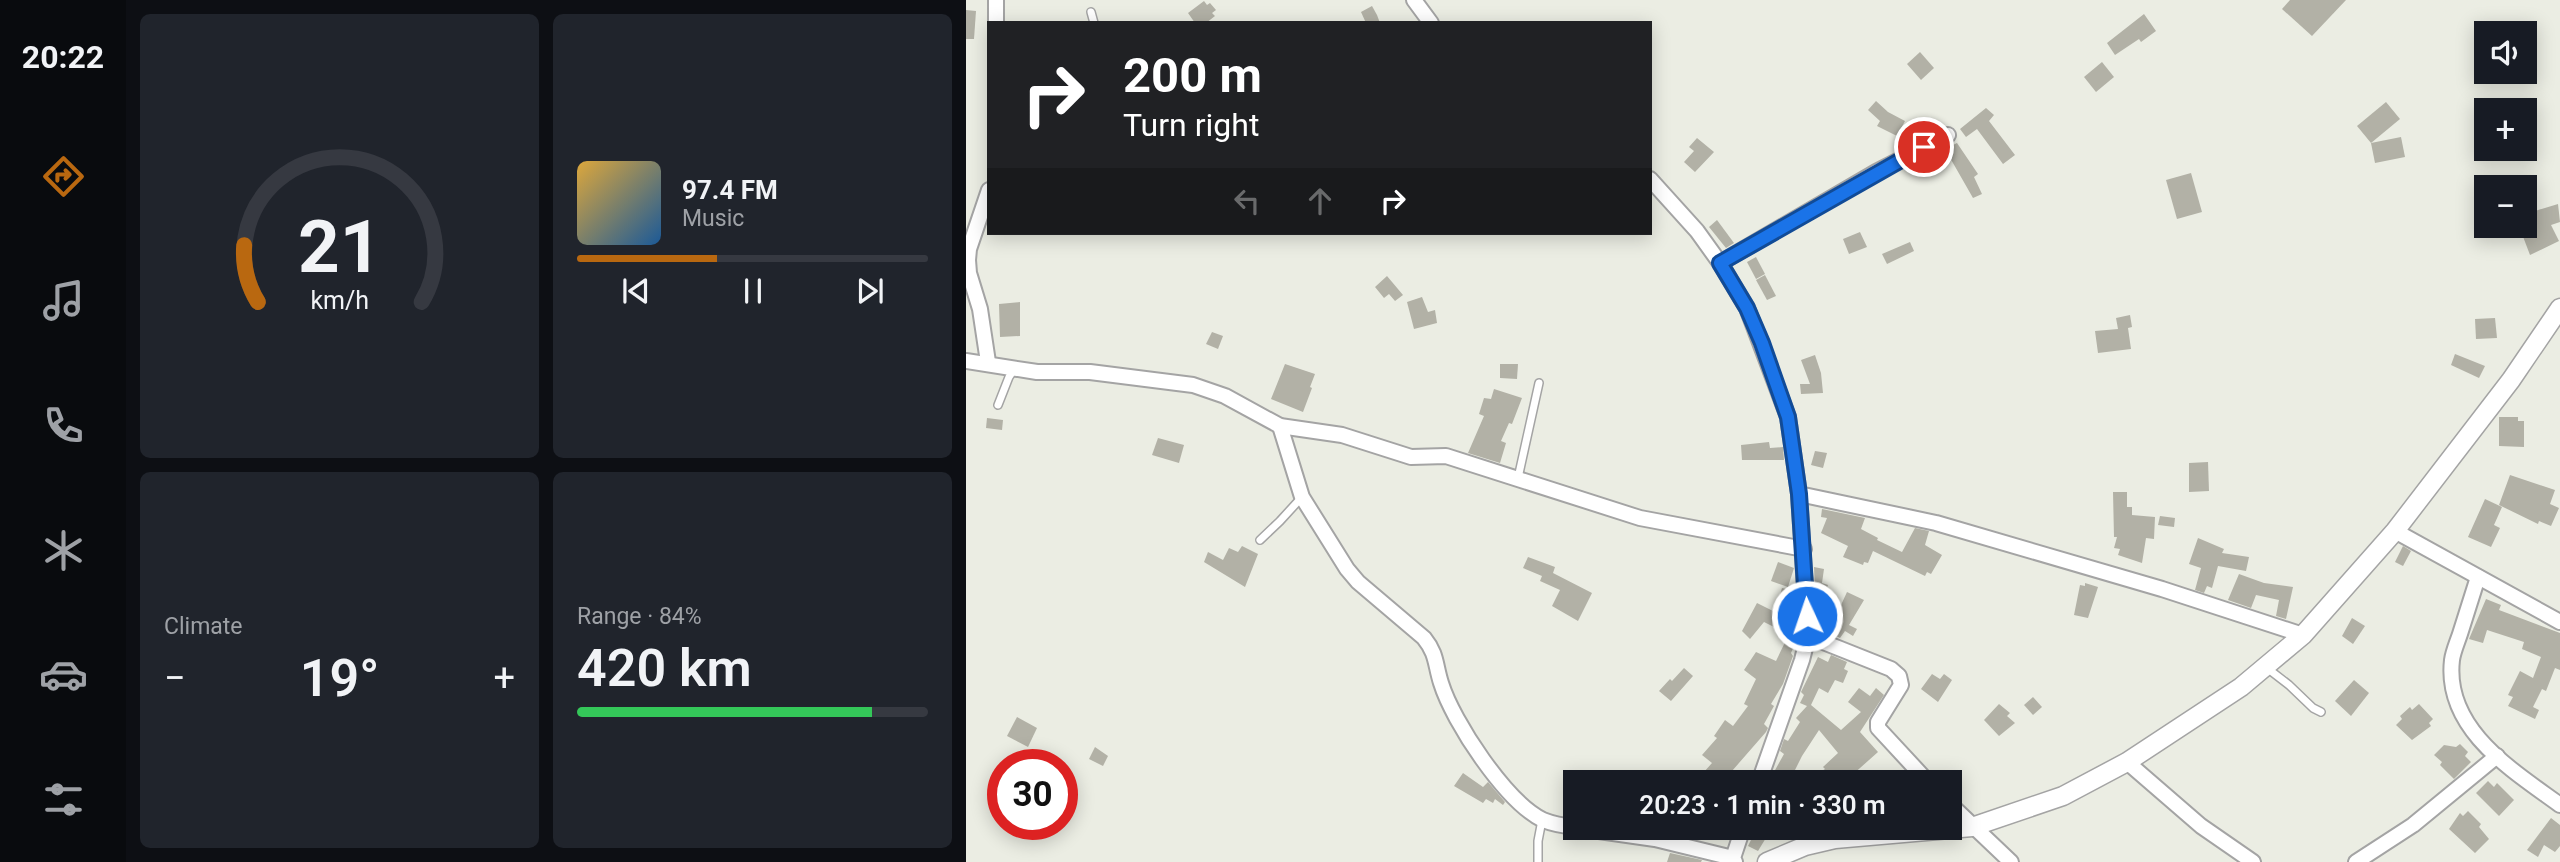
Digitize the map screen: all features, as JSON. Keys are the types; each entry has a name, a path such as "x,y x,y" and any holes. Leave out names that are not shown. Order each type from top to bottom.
{"street":[{"path":"996,0 996,21"},
{"path":"1414,0 1430,21"},
{"path":"1720,263 1876,172 1948,135"},
{"path":"1652,181 1697,231 1747,308 1788,417 1799,494 1808,636 1763,770"},
{"path":"987,196 969,249 968,260 969,273 980,309 988,362"},
{"path":"1767,862 1805,846 1835,839 1972,827 2063,796 2127,762 2241,687 2303,635 2395,531 2511,380 2560,308"},
{"path":"966,360 1037,372 1090,372 1193,385 1225,396 1280,426 1342,435 1411,457 1446,456 1640,518 1804,549"},
{"path":"1280,426 1302,497 1352,576 1431,647 1441,683 1463,731 1514,797 1542,820 1563,825"},
{"path":"1799,494 1936,523 2162,589 2303,635"},
{"path":"2395,531 2560,622"},
{"path":"2478,577 2452,660 2454,695 2461,714 2475,735 2516,773 2560,805"},
{"path":"1808,636 1891,669 1899,676 1901,685 1878,722 1878,728 1917,770"},
{"path":"2356,862 2413,825 2497,756"},
{"path":"2127,762 2201,826 2253,862"},
{"path":"1962,817 2011,862"},
{"path":"1659,840 1734,860 1740,840"}],"lane":[{"path":"1091,12 1093,21"},
{"path":"998,404 1009,377 1016,368"},
{"path":"1518,479 1539,383"},
{"path":"1260,540 1302,497"},
{"path":"2266,667 2321,712"},
{"path":"1538,862 1542,820"}],"building":[{"path":"2290,0 2346,0 2312,36 2282,9"},
{"path":"1204,1 1216,10 1212,13 1215,16 1209,21 1194,21 1188,13"},
{"path":"1372,6 1379,21 1365,21 1361,12"},
{"path":"966,10 976,11 974,39 966,39"},
{"path":"2144,14 2156,31 2115,55 2107,43"},
{"path":"1920,52 1934,68 1921,80 1907,64"},
{"path":"2102,62 2114,77 2096,92 2084,77"},
{"path":"1876,101 1888,112 1905,121 1897,136 1877,126 1880,121 1868,110"},
{"path":"2386,102 2400,119 2371,143 2357,126"},
{"path":"1986,108 1994,115 1989,121 2015,155 2003,164 1977,129 1966,137 1960,129"},
{"path":"2401,137 2405,157 2375,163 2371,143"},
{"path":"1697,138 1714,152 1695,172 1684,162 1694,151 1689,147"},
{"path":"1957,143 1978,174 1974,177 1982,194 1973,198 1945,149"},
{"path":"2191,173 2202,212 2177,219 2166,180"},
{"path":"2558,204 2560,222 2551,225 2559,241 2530,255 2524,238 2537,238 2537,210"},
{"path":"1717,220 1734,243 1726,248 1709,227"},
{"path":"1860,232 1867,247 1849,254 1843,239"},
{"path":"1910,242 1914,251 1887,264 1882,254"},
{"path":"1756,257 1765,274 1756,279 1747,262"},
{"path":"1765,275 1776,296 1767,300 1756,280"},
{"path":"1387,276 1403,295 1395,301 1389,294 1384,298 1375,287"},
{"path":"1422,297 1428,312 1435,310 1437,323 1414,329 1407,302"},
{"path":"1020,302 1020,336 1000,337 999,304"},
{"path":"2130,315 2132,327 2128,328 2131,349 2098,353 2095,331 2118,329 2116,318"},
{"path":"2495,318 2497,338 2476,339 2475,319"},
{"path":"1212,332 1223,336 1218,349 1206,344"},
{"path":"2455,354 2485,366 2479,378 2451,365"},
{"path":"1815,355 1821,373 1823,393 1801,394 1800,384 1810,384 1801,360"},
{"path":"1285,364 1315,374 1303,412 1271,399"},
{"path":"1500,364 1518,364 1517,379 1500,378"},
{"path":"1494,389 1522,398 1512,424 1509,423 1501,441 1506,443 1500,463 1468,453 1484,416 1479,414 1484,398 1491,399"},
{"path":"2499,417 2518,417 2518,421 2524,421 2524,447 2499,446"},
{"path":"987,418 1003,420 1002,430 986,428"},
{"path":"1158,438 1184,445 1179,463 1152,455"},
{"path":"1769,442 1770,448 1783,447 1784,460 1742,460 1741,445"},
{"path":"1815,451 1827,453 1823,468 1811,465"},
{"path":"2208,462 2209,491 2189,492 2189,463"},
{"path":"2510,475 2555,490 2550,504 2559,508 2551,526 2539,521 2538,524 2499,505"},
{"path":"2113,492 2127,492 2127,507 2132,507 2132,515 2155,517 2154,539 2146,538 2142,563 2118,555 2120,549 2114,548 2117,537 2114,537"},
{"path":"2485,499 2502,507 2494,525 2500,528 2491,547 2468,537"},
{"path":"1822,509 1865,518 1861,529 1902,552 1915,528 1929,531 1925,545 1942,555 1931,574 1927,572 1925,576 1873,551 1868,563 1864,562 1863,565 1843,557 1848,546 1821,533 1827,518 1821,517"},
{"path":"2160,516 2175,518 2174,527 2158,525"},
{"path":"2198,538 2224,549 2222,553 2249,557 2246,571 2218,566 2212,588 2207,586 2204,593 2195,590 2201,568 2189,564"},
{"path":"1242,546 1258,554 1245,587 1204,562 1208,552 1223,560 1229,548 1238,552"},
{"path":"2403,546 2411,551 2403,566 2395,562"},
{"path":"1528,557 1555,567 1553,573 1592,593 1578,621 1552,606 1560,590 1540,581 1542,576 1523,568"},
{"path":"1778,562 1794,568 1788,587 1771,581"},
{"path":"1814,567 1824,569 1822,583 1828,585 1824,596 1815,593"},
{"path":"2239,574 2264,583 2293,587 2286,619 2276,616 2279,600 2256,595 2251,608 2228,600"},
{"path":"2085,583 2098,587 2088,618 2074,615 2080,585 2085,586"},
{"path":"1782,588 1795,591 1791,608 1780,630 1764,622 1750,639 1742,631 1757,603 1775,612"},
{"path":"1847,592 1864,600 1849,625 1857,629 1853,636 1845,631 1840,638 1830,633 1832,625 1817,616 1823,607 1836,616"},
{"path":"2486,599 2501,605 2499,610 2560,633 2560,670 2555,668 2546,691 2542,689 2533,707 2539,710 2535,719 2508,706 2513,697 2508,695 2520,671 2533,678 2541,657 2522,649 2524,642 2487,630 2483,643 2469,639"},
{"path":"2352,618 2365,626 2353,644 2342,636"},
{"path":"1789,634 1797,639 1783,684 1771,704 1774,706 1764,724 1768,728 1766,732 1733,770 1706,770 1712,763 1702,755 1717,738 1714,736 1725,720 1733,726 1748,706 1744,704 1756,679 1744,670 1756,652 1776,661"},
{"path":"1831,655 1847,662 1844,669 1848,671 1843,683 1835,680 1828,693 1819,688 1811,705 1841,730 1861,712 1848,702 1859,688 1870,696 1876,688 1884,695 1860,732 1878,752 1858,770 1823,770 1823,767 1838,753 1819,730 1795,770 1775,770 1784,754 1780,751 1784,739 1788,741 1800,722 1796,718 1807,706 1800,703 1804,695 1801,692 1818,657 1828,662"},
{"path":"1684,668 1693,676 1671,701 1659,691"},
{"path":"1932,674 1940,679 1944,674 1952,680 1938,702 1921,689"},
{"path":"2354,680 2369,693 2351,716 2335,701"},
{"path":"2033,697 2042,707 2033,715 2024,705"},
{"path":"1999,704 2010,713 2007,716 2015,723 1999,736 1984,720"},
{"path":"2419,704 2433,719 2429,723 2431,726 2412,740 2396,725 2402,719 2400,716 2410,707 2412,710"},
{"path":"1017,717 1037,728 1028,747 1007,736"},
{"path":"2460,744 2468,752 2465,756 2471,762 2454,779 2434,755 2444,745 2456,747"},
{"path":"1095,747 1108,756 1103,766 1089,759"},
{"path":"1463,773 1483,787 1488,782 1505,802 1503,805 1495,799 1493,803 1486,799 1483,803 1454,786"},
{"path":"2488,781 2494,787 2497,783 2514,800 2499,816 2476,793"},
{"path":"2468,811 2481,824 2479,827 2489,839 2475,853 2449,829 2460,813 2463,816"},
{"path":"2551,818 2560,825 2560,846 2555,852 2544,845 2538,857 2527,850"},
{"path":"1751,840 1765,840 1758,851 1748,846"},
{"path":"1670,853 1702,860 1667,862"}],"route":[{"path":"1807,616 1799,494 1788,417 1747,308 1720,263 1924,147"}]}
